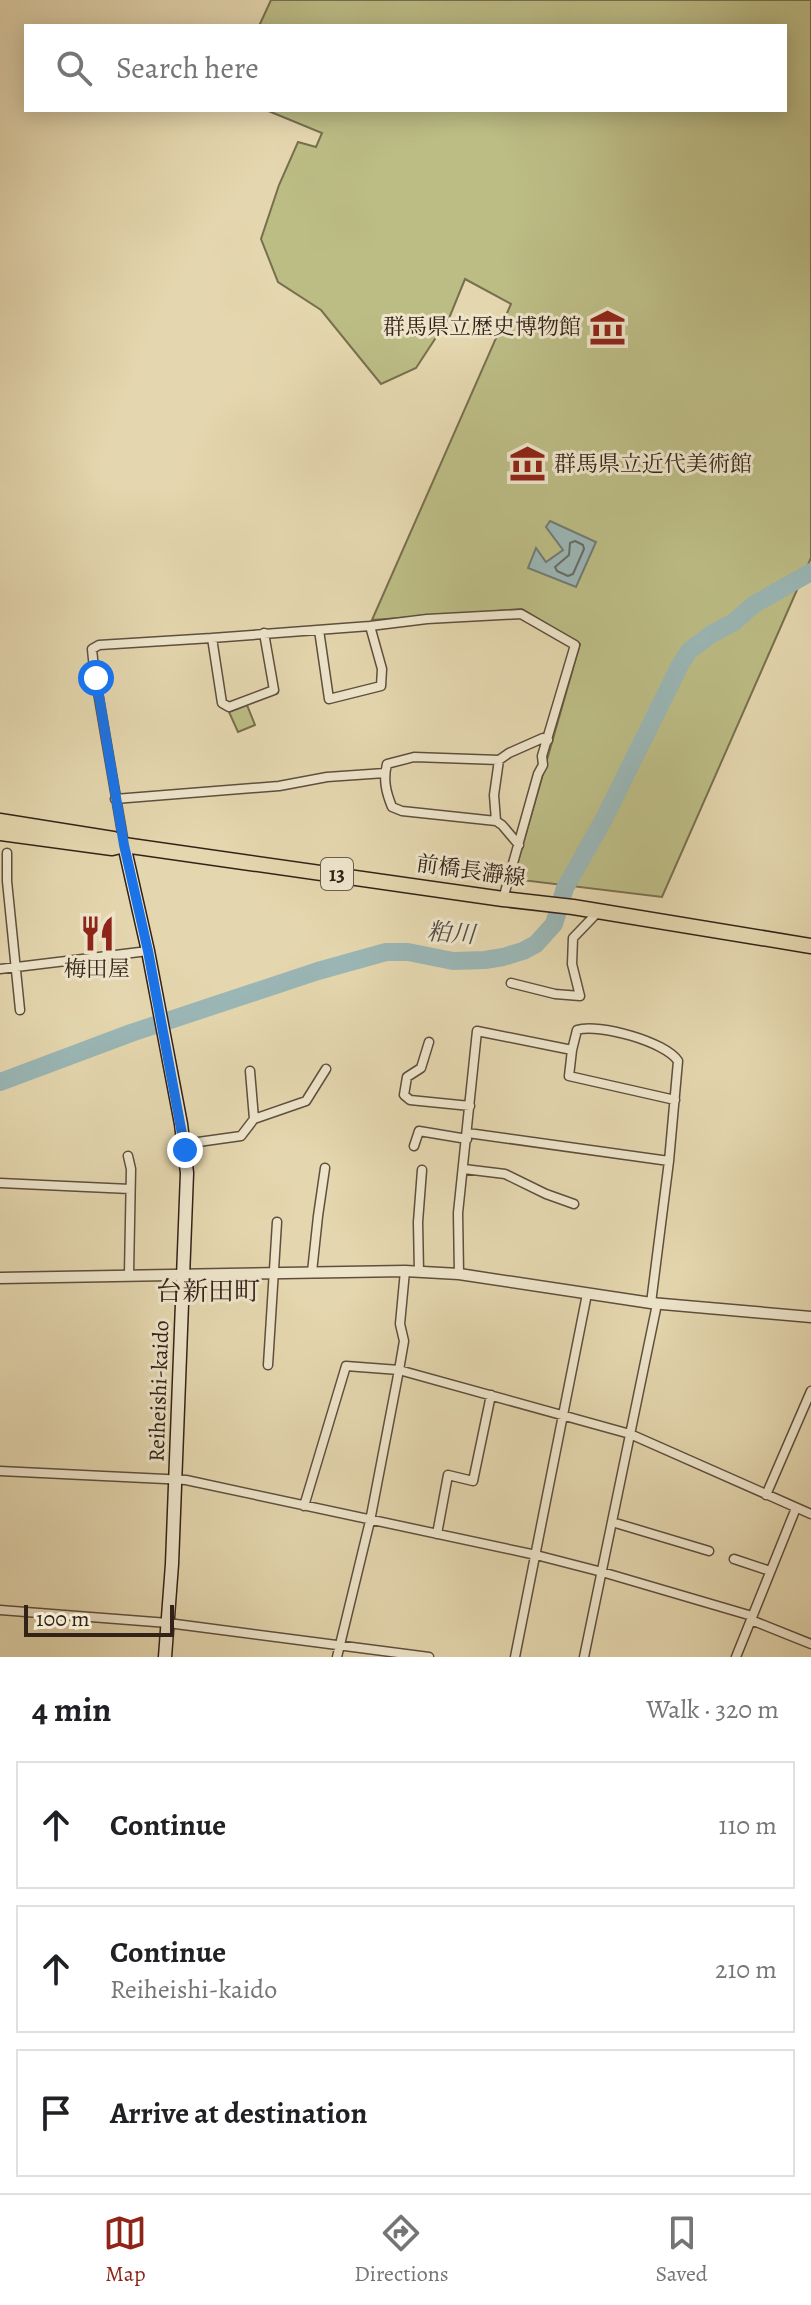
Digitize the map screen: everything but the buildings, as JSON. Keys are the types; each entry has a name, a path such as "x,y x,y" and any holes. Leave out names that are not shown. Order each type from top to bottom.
{"main road":[{"name":"前橋長瀞線","path":"0,821 113,839 124,845 573,907 811,946"},
{"name":"前橋長瀞線","path":"0,833 112,848 124,845"},
{"name":"Reiheishi-kaido","path":"124,845 160,1013 184,1144 188,1186 165,1657"}],"street":[{"path":"124,845 92,649 99,645 521,614 575,645 503,899"},
{"path":"319,630 329,699 381,686 382,669 370,626"},
{"path":"212,638 222,703 229,707 274,690 264,633"},
{"path":"519,845 496,821 402,811 392,807 385,790 387,764 414,757 499,760 543,738 548,740"},
{"path":"496,821 494,795 499,760"},
{"path":"115,799 279,786 327,777 385,773"},
{"path":"7,853 20,1010"},
{"path":"511,983 555,994 580,996 572,964 573,938 599,911"},
{"path":"0,969 148,951"},
{"path":"584,1657 654,1304 669,1161 675,1100 678,1061 673,1053 634,1036 588,1028 577,1030 569,1076 675,1100"},
{"path":"459,1274 458,1213 477,1031 572,1050"},
{"path":"429,1042 421,1068 407,1077 404,1095 410,1100 470,1106"},
{"path":"184,1144 241,1136 254,1119 306,1101 326,1069"},
{"path":"250,1071 254,1119"},
{"path":"414,1146 419,1131 669,1161"},
{"path":"128,1156 131,1169 129,1274"},
{"path":"312,1272 325,1168"},
{"path":"464,1169 505,1174 574,1204"},
{"path":"419,1272 418,1222 422,1170"},
{"path":"0,1183 130,1189"},
{"path":"268,1365 277,1222"},
{"path":"0,1278 405,1271 459,1274 654,1304 811,1317"},
{"path":"337,1657 370,1521 399,1370 404,1341 400,1324 405,1271"},
{"path":"515,1657 587,1294"},
{"path":"304,1506 346,1366 399,1370 630,1434 811,1514"},
{"path":"766,1495 811,1391"},
{"path":"437,1534 448,1475 473,1481 491,1395"},
{"path":"0,1471 175,1479 536,1555 751,1618 811,1644"},
{"path":"736,1657 796,1508"},
{"path":"612,1522 709,1551"},
{"path":"734,1559 770,1571"},
{"path":"0,1610 168,1623 429,1657"}],"green space":[{"path":"271,0 811,0 811,558 662,897 513,879 580,644 522,609 372,620 511,304 465,279 450,316 416,368 381,384 321,310 278,282 261,239 279,185 298,142 316,147 322,133 271,112 787,112 787,24 260,24"},
{"path":"247,705 255,725 238,732 229,712"}],"water":[{"path":"550,521 596,542 576,587 528,568 536,548 546,562 563,550 546,527"}],"waterway":[{"name":"粕川","path":"0,1082 131,1033 318,971 386,952 408,952 453,961 485,960 523,951 536,944 554,924 565,888 604,819 689,651 734,622 753,605 811,572"}],"place":[{"name":"群馬県立歴史博物館","path":"607,327"},
{"name":"群馬県立近代美術館","path":"528,464"},
{"name":"梅田屋","path":"97,933"}],"district":[{"name":"台新田町","path":"208,1291"}],"route":[{"path":"96,678 115,799 148,951 185,1150"}]}
